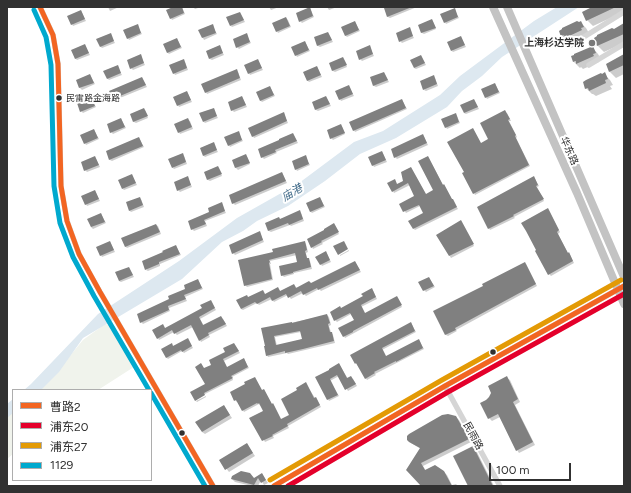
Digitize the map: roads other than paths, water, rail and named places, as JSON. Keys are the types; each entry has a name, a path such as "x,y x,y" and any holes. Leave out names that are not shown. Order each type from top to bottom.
{"highway":[{"name":"华东路","path":"493,7 621,288 624,304"},
{"name":"华东路","path":"507,7 624,277"}],"street":[{"path":"40,7 53,35 58,64 61,186 67,221 79,254 118,324 213,486"},
{"path":"571,45 624,12"},
{"path":"589,65 624,44"},
{"path":"274,486 445,386 621,288"},
{"name":"民雨路","path":"445,386 500,486"}],"water":[{"name":"庙港","path":"557,7 579,7 502,57 482,76 462,91 447,107 396,138 360,154 325,181 288,206 257,221 243,231 222,242 182,279 83,338 59,372 42,389 25,389 98,314 179,261 237,218 299,183 354,142 383,131 440,95 460,76 534,21"},
{"path":"12,400 12,414 7,418 7,404"}],"place":[{"name":"上海杉达学院","path":"592,43"},
{"name":"民雷路金海路","path":"59,98"}]}
